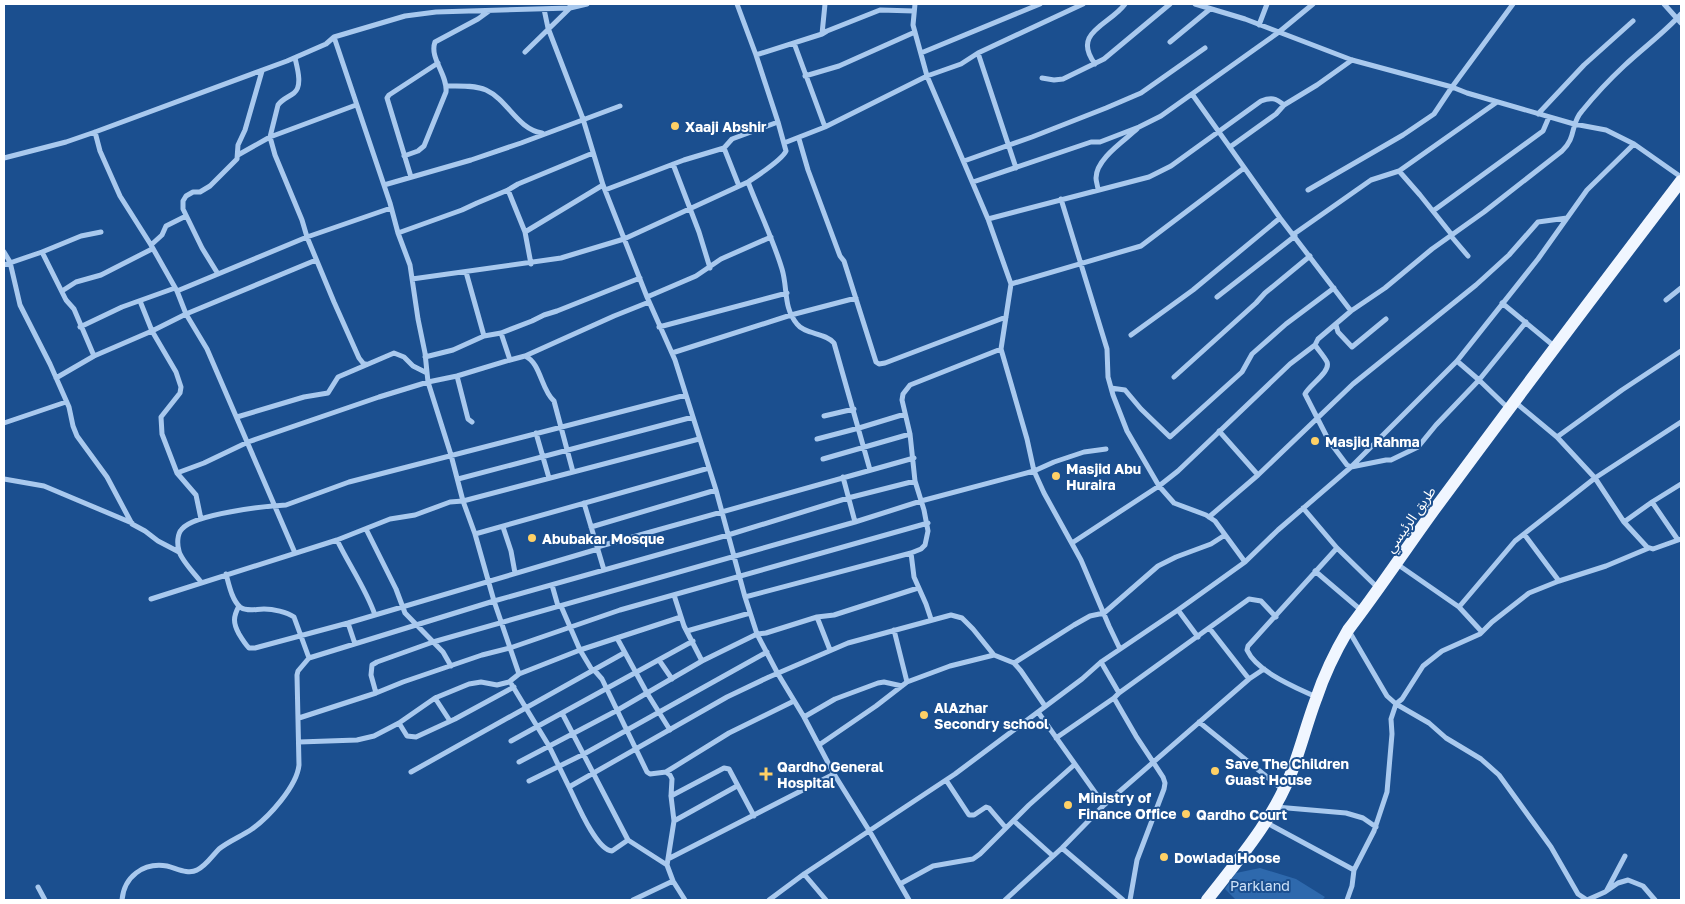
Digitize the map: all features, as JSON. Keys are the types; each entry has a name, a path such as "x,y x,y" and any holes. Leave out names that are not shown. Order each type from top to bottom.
{"main road":[{"name":"طريق الرئيسي","path":"1207,900 1252,842 1275,807 1292,771 1316,697 1337,649 1348,630 1555,346 1681,179"}],"street":[{"path":"4,158 66,142 95,132 295,58 326,44 334,37 405,16 436,12 489,11 536,6 544,9 587,4"},
{"path":"412,279 532,264 562,258 624,238 748,182 782,158 786,151 778,122 756,55 736,4"},
{"path":"822,34 825,4"},
{"path":"915,4 913,26 928,76 988,219 1011,284 1001,349 1027,439 1034,471 1072,543 1120,649"},
{"path":"921,53 1040,4"},
{"path":"784,143 825,127 928,76 961,64 978,52 1083,4"},
{"path":"1095,64 1088,54 1087,45 1090,35 1125,4"},
{"path":"1042,78 1063,79 1104,59 1170,4"},
{"path":"1195,4 1245,19 1352,60 1452,87 1574,124 1606,130 1634,144 1681,179"},
{"path":"1259,25 1267,4"},
{"path":"973,182 1090,142 1100,142 1161,116 1279,32 1313,4"},
{"path":"1308,190 1403,135 1434,114 1513,4"},
{"path":"1664,4 1679,21"},
{"path":"525,52 570,6"},
{"path":"544,9 548,28 583,119 604,188 648,300 672,353 716,490 757,634 834,774 909,900"},
{"path":"1170,42 1210,9"},
{"path":"756,55 822,34 880,10 914,11"},
{"path":"404,156 418,151 424,146 446,92 447,86 433,50 435,42 489,11"},
{"path":"1072,543 1159,486 1178,471 1290,364 1315,345 1318,339 1351,311 1385,288 1562,151 1572,137 1574,124 1579,113 1622,67 1679,21 1681,14"},
{"path":"1538,114 1584,65 1633,21"},
{"path":"805,76 839,66 915,32"},
{"path":"334,37 410,265 428,382 494,601 519,674"},
{"path":"794,43 825,127"},
{"path":"964,160 1032,137 1141,93 1205,48"},
{"path":"978,52 1016,168"},
{"path":"295,58 299,88 278,105 270,137 275,155 302,220 316,260 347,333 361,361 366,364"},
{"path":"1230,147 1276,114 1284,106 1352,60"},
{"path":"411,177 387,98 438,63"},
{"path":"218,274 182,209 183,202 186,196 193,192 200,192 210,186 233,164 238,154 238,144 262,71"},
{"path":"447,86 487,90 502,102 524,126 534,132 544,134"},
{"path":"1192,94 1280,218 1351,311"},
{"path":"988,219 1149,177 1172,166 1260,101 1273,98 1284,106"},
{"path":"1217,297 1294,235 1366,183 1399,171 1497,102"},
{"path":"238,154 270,137 356,105"},
{"path":"384,185 471,160 620,106"},
{"path":"1433,211 1543,131 1549,117"},
{"path":"525,232 604,188 724,148 732,139 778,122"},
{"path":"1098,190 1096,178 1098,170 1112,150 1139,127"},
{"path":"95,132 100,151 120,196 176,290 186,314 207,349 296,553"},
{"path":"799,138 808,170 840,256 844,261 876,362 879,364 885,363 1006,317"},
{"path":"769,900 804,874 946,780 1082,679 1101,662 1245,562 1303,508 1351,467 1457,361 1538,260 1587,190 1634,144"},
{"path":"724,148 740,186"},
{"path":"398,233 462,210 593,153"},
{"path":"673,164 710,268"},
{"path":"1011,284 1141,246 1244,168"},
{"path":"1399,171 1468,256"},
{"path":"748,182 782,270 787,293 786,305 791,315 802,329 829,338 834,342 870,470"},
{"path":"508,190 525,232 532,264"},
{"path":"1061,199 1107,349 1108,377 1111,388 1127,431 1159,486 1174,503 1215,521 1245,562"},
{"path":"80,327 122,307 176,290 307,238 391,208"},
{"path":"62,291 76,282 101,275 151,247 162,235 166,226 186,216"},
{"path":"1131,335 1193,290 1280,218"},
{"path":"1209,517 1258,476 1353,384 1476,285 1509,255 1538,222 1566,218"},
{"path":"7,263 42,252 81,236 101,232"},
{"path":"177,473 204,463 248,442 428,382 457,376 525,356 648,300 696,276 721,259 771,238"},
{"path":"4,252 20,304 56,378 73,426 107,477 132,524"},
{"path":"42,252 62,291 74,309 80,327 94,356"},
{"path":"1174,377 1265,293 1310,256"},
{"path":"56,378 94,356 186,314 316,260"},
{"path":"466,272 484,336"},
{"path":"425,357 453,350 484,336 501,333 640,278"},
{"path":"1111,388 1125,390 1170,438 1242,372 1252,354 1286,324 1334,288"},
{"path":"1666,300 1681,288"},
{"path":"660,328 787,293"},
{"path":"672,353 791,315 856,298"},
{"path":"140,301 152,331 176,372 181,387 180,392 162,417 162,434 177,473 196,496 201,519"},
{"path":"1502,303 1555,346"},
{"path":"1336,325 1338,332 1352,347 1386,319"},
{"path":"1315,345 1328,367 1326,372 1308,389 1306,394 1329,441 1347,465 1351,467 1391,460 1418,447 1436,425 1479,380 1526,322"},
{"path":"501,333 510,360"},
{"path":"745,597 921,549 925,545 928,523 915,482 914,458 902,400 903,394 910,385 1001,349"},
{"path":"1557,437 1622,390 1681,351"},
{"path":"237,417 304,397 328,393 338,377 394,354 404,357 413,366 427,373"},
{"path":"525,356 533,361 547,394 554,401 573,472"},
{"path":"1457,361 1512,406 1557,437 1595,478 1624,522 1649,548"},
{"path":"457,376 468,418 472,422"},
{"path":"179,552 178,535 181,529 187,524 201,519 286,505 349,482 686,395"},
{"path":"4,423 66,402"},
{"path":"824,416 854,408"},
{"path":"817,439 905,414"},
{"path":"458,479 693,417"},
{"path":"1459,607 1515,541 1595,478 1681,422"},
{"path":"1220,431 1258,476"},
{"path":"536,433 549,478"},
{"path":"823,459 910,434"},
{"path":"151,599 336,540 390,519 415,515 450,502 463,501 699,439"},
{"path":"376,693 371,675 372,665 433,642 502,624 855,522 921,501 1034,471 1084,452 1106,449"},
{"path":"239,606 234,617 234,625 249,648 348,623 597,548 914,458"},
{"path":"475,534 709,468"},
{"path":"843,477 855,522"},
{"path":"4,479 44,486 146,531 158,541 179,552 201,582"},
{"path":"122,900 123,890 130,877 140,869 165,866 186,871 197,871 219,850 253,828 285,796 296,778 300,754 297,675 309,658 494,601 728,535 848,498 915,482"},
{"path":"1624,522 1681,484"},
{"path":"591,527 716,490"},
{"path":"1347,900 1352,886 1354,870 1376,827 1387,792 1392,734 1390,719 1396,704 1402,700 1423,666 1442,651 1472,639 1519,599 1529,593 1606,566 1649,548 1653,549 1680,539 1652,502"},
{"path":"584,503 604,570"},
{"path":"1303,508 1337,548 1379,589"},
{"path":"299,718 570,627 674,595 928,523"},
{"path":"503,527 511,551 515,573"},
{"path":"366,529 408,617 443,652 451,666"},
{"path":"1524,534 1559,581"},
{"path":"1014,663 1090,616 1104,613 1158,566 1211,544 1225,535"},
{"path":"336,540 369,598 375,615"},
{"path":"1316,697 1290,686 1264,669 1247,650 1248,646 1337,548"},
{"path":"911,553 914,577 931,619"},
{"path":"1397,564 1459,607 1482,632"},
{"path":"1315,571 1362,611"},
{"path":"226,574 230,588 239,606 243,609 264,609 294,617 309,658"},
{"path":"552,585 580,650 592,670 598,674 635,749 647,772 650,774 666,772 729,733 794,701"},
{"path":"519,762 616,711 702,661 757,634 817,617 834,615 918,588"},
{"path":"674,595 681,617 702,661"},
{"path":"1056,738 1114,698 1248,599 1261,601 1276,617"},
{"path":"1178,610 1198,637"},
{"path":"687,631 750,613"},
{"path":"570,787 727,697 830,650 848,643 951,615 962,618 973,628 994,655 1014,663 1045,706"},
{"path":"299,742 357,740 374,736 399,723 435,698 475,682 497,685 509,682 519,674 580,650 681,617"},
{"path":"817,617 830,650"},
{"path":"348,623 355,644"},
{"path":"1210,628 1249,679"},
{"path":"894,630 904,684"},
{"path":"1348,630 1387,696 1396,704 1429,723 1446,738 1481,759 1499,775 1551,847 1578,894 1587,900 1605,892 1618,883 1628,880 1643,886 1655,900"},
{"path":"617,638 635,673 670,730"},
{"path":"511,741 693,641"},
{"path":"529,781 584,754 767,652"},
{"path":"411,772 624,653"},
{"path":"819,745 904,684 950,666 994,655"},
{"path":"659,660 672,679"},
{"path":"1101,662 1119,693"},
{"path":"1005,900 1153,761 1249,679 1264,669"},
{"path":"509,682 549,746 592,831 605,848 610,851 615,850 628,840"},
{"path":"804,717 835,699 878,683 904,684"},
{"path":"399,723 407,736 413,737 450,721 514,688"},
{"path":"435,698 450,721"},
{"path":"1114,698 1165,782 1137,860 1130,900"},
{"path":"1038,712 1104,806"},
{"path":"562,713 628,840 668,862"},
{"path":"1198,722 1283,790"},
{"path":"900,884 933,866 973,858 980,854 1074,765"},
{"path":"671,796 724,768 729,769 754,816"},
{"path":"666,772 672,779 671,796 674,821 668,862 673,881 685,900"},
{"path":"668,862 834,774"},
{"path":"946,780 969,815 974,816 986,807 989,808 1006,828"},
{"path":"674,821 737,786"},
{"path":"1275,807 1355,814 1376,827"},
{"path":"1014,821 1053,856"},
{"path":"1266,822 1354,870"},
{"path":"1062,848 1123,900"},
{"path":"1605,892 1625,856"},
{"path":"804,874 826,900"},
{"path":"633,900 673,881"},
{"path":"38,887 45,900"}],"green space":[{"name":"Parkland","path":"1260,868 1296,879 1325,897 1322,900 1236,900 1225,889 1236,873"}],"place":[{"name":"Xaaji Abshir","path":"675,126"},
{"name":"Masjid Rahma","path":"1315,441"},
{"name":"Masjid Abu Huraira","path":"1056,476"},
{"name":"Abubakar Mosque","path":"532,538"},
{"name":"AlAzhar Secondry school","path":"924,715"},
{"name":"Save The Children Guast House","path":"1215,771"},
{"name":"Qardho General Hospital","path":"766,774"},
{"name":"Ministry of Finance Office","path":"1068,805"},
{"name":"Qardho Court","path":"1186,814"},
{"name":"Dowlada Hoose","path":"1164,857"}]}
